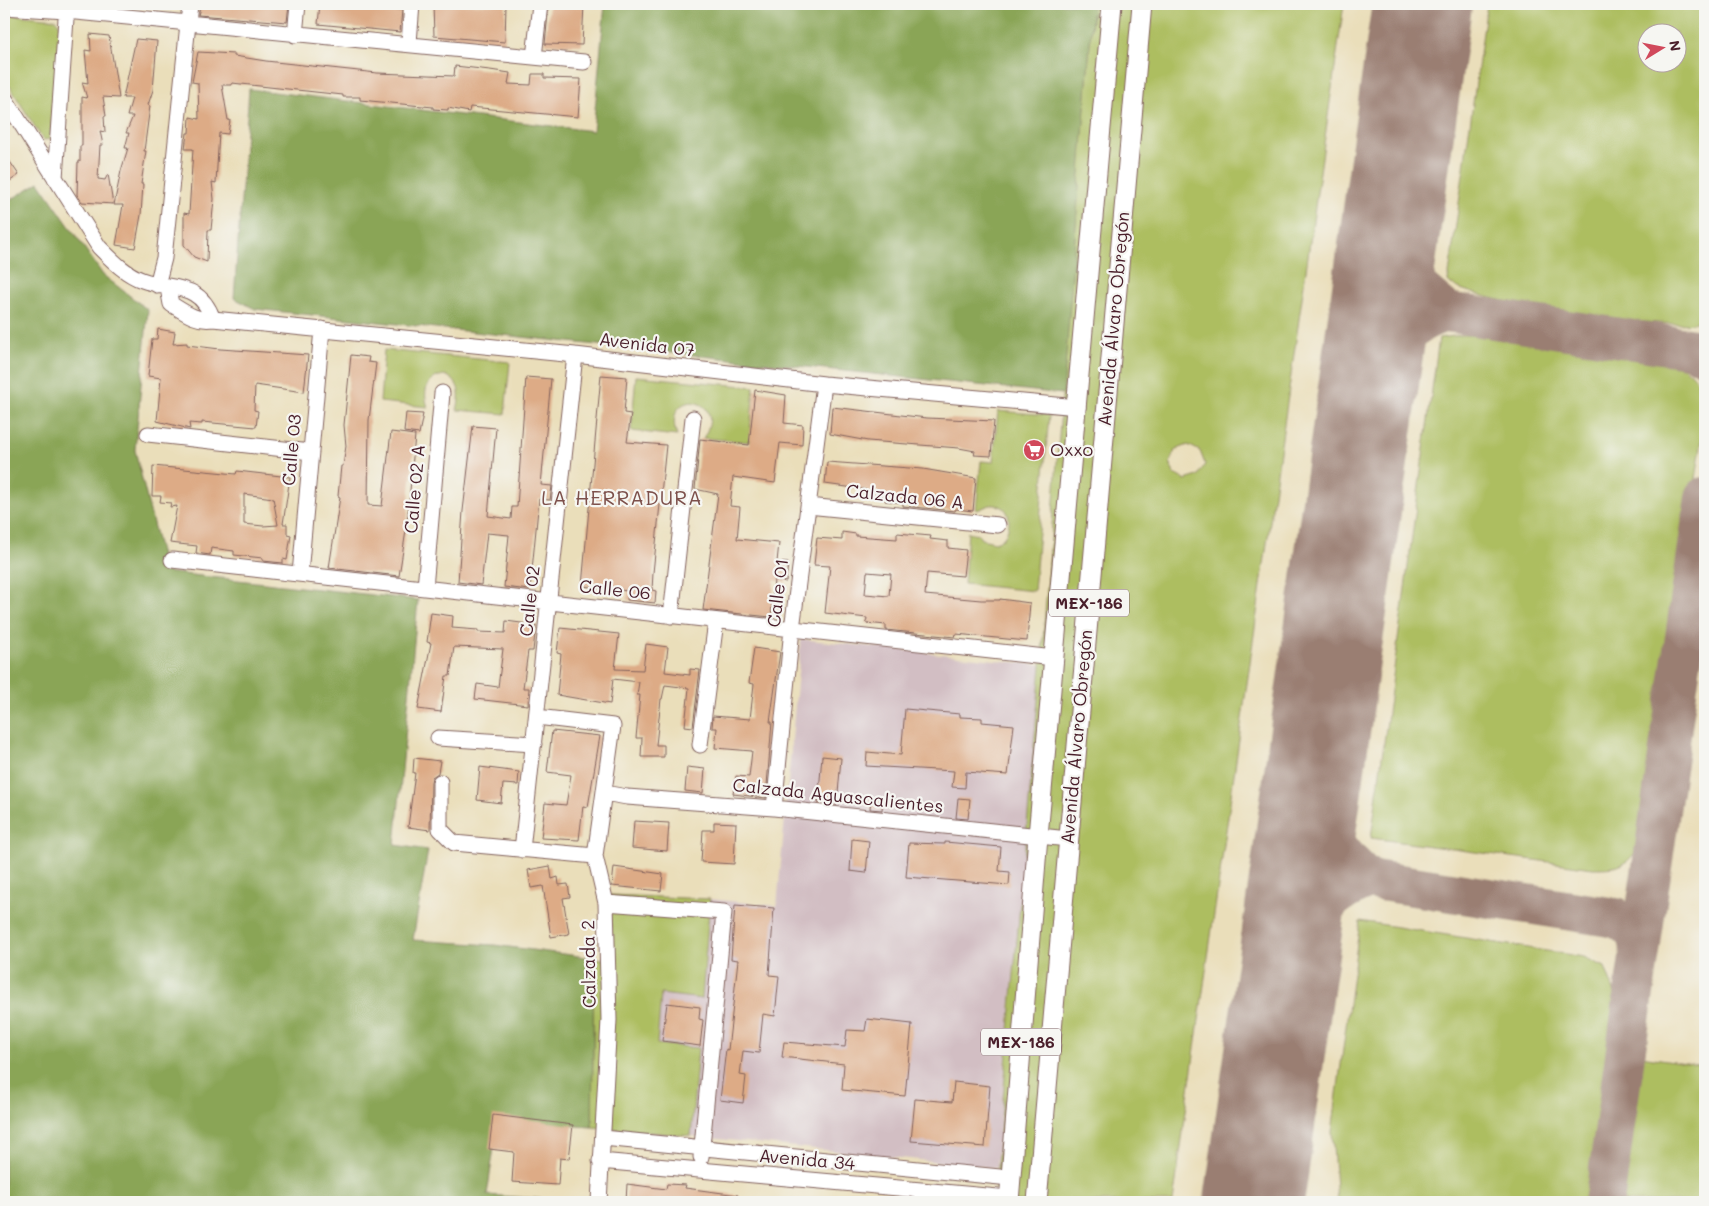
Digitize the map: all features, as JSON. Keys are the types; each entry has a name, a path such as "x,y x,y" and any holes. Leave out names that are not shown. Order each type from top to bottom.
{"main road":[{"name":"Avenida Álvaro Obregón","path":"1009,1200 1038,836 1078,407 1112,4"},
{"name":"Avenida Álvaro Obregón","path":"1038,1202 1068,839 1142,4"}],"street":[{"path":"163,286 164,258 190,4"},
{"path":"295,35 298,4"},
{"path":"409,44 412,4"},
{"path":"534,57 540,4"},
{"path":"4,7 66,7 295,35 409,44 584,62"},
{"path":"55,178 66,7"},
{"path":"4,97 99,248 118,266 141,280 193,291 203,300 213,319"},
{"name":"Avenida 07","path":"163,286 171,304 192,316 204,320 213,319 322,329 824,384 1078,407"},
{"name":"Calle 03","path":"300,574 322,329"},
{"name":"Calle 02","path":"522,850 574,356"},
{"name":"Calle 01","path":"774,808 792,629 824,384"},
{"name":"Calle 02 A","path":"425,588 442,394"},
{"path":"671,616 693,418"},
{"path":"148,434 311,452"},
{"name":"Calzada 06 A","path":"808,506 998,525"},
{"name":"Calle 06","path":"172,560 1054,658"},
{"path":"700,745 716,620"},
{"name":"Calzada 2","path":"537,717 613,726 595,856 606,903 609,1020 599,1202"},
{"path":"438,738 534,744"},
{"path":"440,782 440,829 454,843 595,856"},
{"name":"Calzada Aguascalientes","path":"604,793 627,797 774,808 1068,839"},
{"path":"606,903 724,912 700,1170"},
{"name":"Avenida 34","path":"603,1138 1010,1178"},
{"name":"Avenida 34","path":"600,1161 886,1186 1009,1200"},
{"path":"886,1186 888,1166"}],"shaded area":[{"path":"801,639 1041,665 996,1168 691,1136 698,1048 657,1044 661,994 702,998 710,899 777,906"}],"green space":[{"path":"605,4 1093,4 1063,394 255,309 234,298 249,89 593,131"},
{"path":"1093,4 1344,4 1173,1202 994,1202 1041,665","holes":["1188,445 1200,451 1205,464 1198,476 1185,480 1174,474 1170,463 1175,450"]},
{"path":"1487,4 1705,4 1705,316 1699,321 1692,323 1674,324 1605,318 1523,305 1461,289 1448,281"},
{"path":"4,14 56,19 61,27 50,139 43,140 4,77"},
{"path":"39,182 103,275 148,310 135,450 165,572 418,600 395,845 428,850 413,940 494,945 594,958 592,1127 498,1121 487,1195 588,1202 4,1202 4,204"},
{"path":"1462,335 1514,336 1674,361 1694,376 1703,394 1702,439 1641,844 1622,865 1593,868 1371,838 1439,338"},
{"path":"384,350 510,362 505,414 457,410 459,394 457,385 445,375 439,376 430,382 426,390 428,407 380,402"},
{"path":"636,376 754,387 749,442 703,438 709,424 708,413 703,406 694,403 685,404 678,409 674,420 677,436 631,431"},
{"path":"998,411 1049,415 1034,591 964,584 968,532 978,534 981,539 995,542 1003,539 1009,524 1008,513 1001,506 990,505 976,510 981,461 993,462"},
{"path":"610,895 710,899 702,999 661,994 657,1044 698,1048 691,1136 592,1127 594,958 612,960"},
{"path":"1360,921 1584,957 1605,967 1616,996 1588,1202 1337,1202 1332,1132"},
{"path":"1641,1056 1705,1066 1705,1202 1620,1202"}],"building":[{"path":"201,4 289,4 287,22 198,15"},
{"path":"320,4 390,4 389,9 402,10 400,32 318,24"},
{"path":"433,4 506,5 505,42 434,36"},
{"path":"549,4 584,4 582,45 545,44"},
{"path":"90,34 109,36 119,98 103,97 106,116 104,116 105,132 100,131 103,145 100,145 98,179 105,180 108,174 113,204 82,202 77,195 78,162 80,162 80,146 82,146 82,97 87,98 82,82 88,83 85,50 91,51"},
{"path":"136,39 157,41 153,90 148,105 150,106 141,184 143,184 141,215 135,248 116,245 123,205 114,205 128,148 125,148 129,133 126,133 133,116 127,116 132,98 123,98"},
{"path":"198,52 234,54 234,56 266,61 377,73 454,76 455,66 510,73 508,84 531,85 532,74 544,74 544,78 581,79 578,117 470,107 469,112 448,108 448,110 433,109 433,107 360,100 360,97 343,97 343,95 232,83 232,85 222,85 228,120 230,120 228,134 219,133 216,183 212,182 214,199 211,230 208,230 207,262 194,257 184,245 184,213 189,214 193,149 185,149 190,117 199,119 198,83 192,82"},
{"path":"4,153 19,175 4,185"},
{"path":"158,329 175,332 173,344 187,343 187,345 220,349 308,355 304,392 255,385 254,410 258,411 256,427 202,422 202,424 189,423 190,429 157,421 161,378 148,376 152,339 157,339"},
{"path":"351,355 369,357 368,362 376,363 369,420 368,505 382,506 391,432 415,435 407,524 399,576 329,568 340,497 338,496 341,466 343,466 346,446 344,425"},
{"path":"601,375 627,377 624,413 631,414 627,442 666,445 653,573 652,590 656,591 655,603 627,600 628,591 582,586"},
{"path":"526,377 551,379 541,485 552,486 550,500 539,499 530,590 504,587 509,535 487,533 481,585 458,582 463,511 473,426 496,428 488,516 511,519 512,507 517,507"},
{"path":"755,390 786,395 784,423 803,425 802,445 780,443 775,483 733,477 730,506 740,507 737,539 779,543 777,562 788,563 786,582 774,580 771,617 703,610 718,494 695,489 700,439 749,445"},
{"path":"832,407 927,418 994,421 991,456 974,455 975,451 959,448 868,441 830,434"},
{"path":"406,413 423,414 419,434 404,432"},
{"path":"827,462 923,469 976,478 973,511 903,506 903,503 885,501 886,496 868,495 869,490 825,484"},
{"path":"153,466 236,474 237,471 290,477 283,524 287,524 287,534 291,535 287,560 283,559 283,563 263,561 263,558 234,555 234,551 211,548 210,555 196,553 197,546 170,543 177,506 170,507 171,503 160,502 161,496 152,496","holes":["244,494 273,498 278,525 244,524"]},
{"path":"842,532 856,534 856,536 897,539 897,533 931,536 930,539 948,541 948,548 966,550 963,576 927,573 925,595 981,600 1000,599 1030,603 1027,641 956,634 955,637 886,630 886,625 866,623 867,618 825,613 830,566 814,565 817,538 842,540","holes":["867,572 891,574 889,596 865,594"]},
{"path":"431,613 453,616 452,628 478,630 478,632 505,633 506,621 536,625 533,651 528,651 523,688 529,688 528,705 475,699 477,684 498,687 503,649 454,647 450,676 446,676 441,712 418,709 431,643 427,642"},
{"path":"560,628 619,634 615,669 643,670 646,644 668,647 665,672 690,675 690,669 700,670 693,727 685,726 689,688 665,685 661,699 656,745 664,745 664,757 641,757 642,738 636,738 640,695 637,695 639,682 613,679 610,704 557,695 561,654 557,653"},
{"path":"754,648 780,652 770,722 772,722 766,798 733,794 736,776 749,777 752,751 715,748 717,728 712,728 713,716 750,719 754,684 749,683"},
{"path":"905,709 960,714 960,717 982,718 982,722 1014,725 1008,775 966,772 965,788 952,787 954,771 866,766 867,752 901,755"},
{"path":"552,731 600,736 588,807 583,806 579,840 541,838 545,803 566,805 571,775 547,772"},
{"path":"822,756 841,758 837,805 818,803"},
{"path":"414,758 440,761 438,773 432,777 431,782 430,830 408,827 415,773 413,773"},
{"path":"480,767 519,772 518,785 503,784 501,803 477,800"},
{"path":"687,767 705,769 703,793 685,791"},
{"path":"871,797 883,798 882,810 870,809"},
{"path":"958,798 970,799 968,819 956,818"},
{"path":"634,821 669,823 667,851 632,848"},
{"path":"714,822 736,823 734,864 701,862 703,830 714,830"},
{"path":"852,839 869,841 866,873 850,871"},
{"path":"945,842 1001,847 999,871 1010,872 1009,885 906,877 909,843 945,844"},
{"path":"550,866 552,879 558,877 559,885 568,884 570,897 563,898 569,934 551,937 543,886 531,888 528,870"},
{"path":"614,867 663,874 661,891 612,886"},
{"path":"735,905 774,908 769,975 779,976 775,1016 763,1014 759,1053 743,1051 740,1075 746,1076 743,1103 720,1100 726,1049 728,1050 738,960 731,959"},
{"path":"667,1003 700,1007 699,1019 703,1020 700,1046 662,1041"},
{"path":"867,1019 912,1024 905,1096 842,1090 844,1064 782,1057 784,1042 845,1047 847,1030 865,1031"},
{"path":"954,1082 990,1086 985,1147 911,1141 915,1099 952,1102"},
{"path":"493,1115 573,1125 569,1159 560,1158 558,1185 512,1182 514,1152 489,1149"},
{"path":"627,1184 666,1189 667,1184 686,1185 685,1188 738,1195 738,1202 626,1202"}],"taxiway":[{"path":"1393,213 1393,239 1405,272 1413,283 1447,312 1694,349 1705,356"},
{"path":"1367,397 1378,368 1395,344 1418,324 1447,312"},
{"path":"1604,1202 1705,497"},
{"path":"1314,772 1318,804 1328,831 1345,856 1368,879 1616,918 1626,924 1633,932 1638,941 1640,952"},
{"path":"1287,965 1299,937 1317,913 1340,893 1368,879"},
{"path":"1257,1186 1257,1202"}],"runway":[{"path":"1254,1202 1422,4"}],"place":[{"name":"Oxxo","path":"1034,450"}],"district":[{"name":"LA HERRADURA","path":"622,498"}]}
